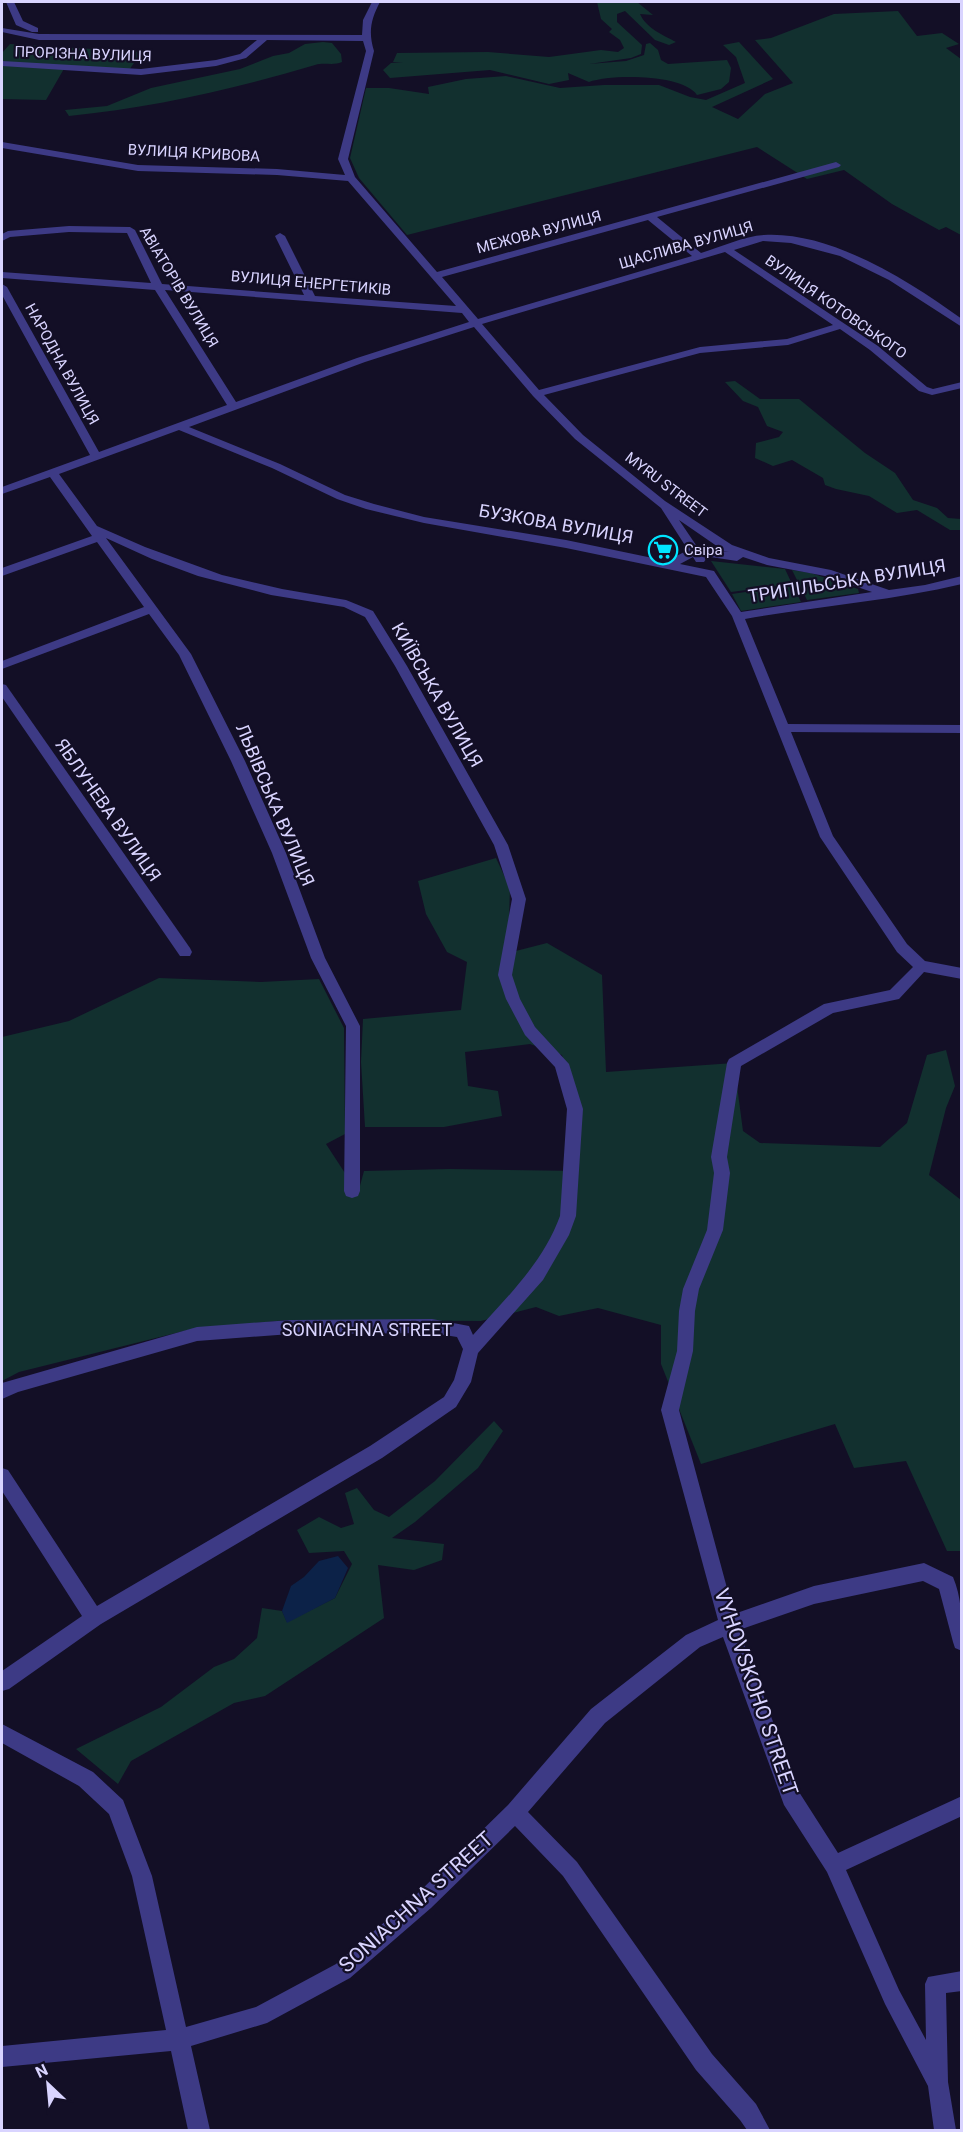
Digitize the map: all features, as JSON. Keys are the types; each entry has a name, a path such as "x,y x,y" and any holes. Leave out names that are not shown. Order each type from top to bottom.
{"street":[{"path":"376,2 365,24 365,38 370,51 343,159 351,178 475,323"},
{"path":"10,5 19,23 24,27 46,32 282,35 302,39 344,36 365,38"},
{"name":"ПРОРІЗНА ВУЛИЦЯ","path":"2,30 39,37 302,39"},
{"name":"ПРОРІЗНА ВУЛИЦЯ","path":"2,63 141,72 216,63 243,56 264,39"},
{"name":"ВУЛИЦЯ КРИВОВА","path":"2,144 138,168 277,171 351,178"},
{"name":"МЕЖОВА ВУЛИЦЯ","path":"434,276 836,165"},
{"path":"651,217 700,257"},
{"name":"АВІАТОРІВ ВУЛИЦЯ","path":"2,238 9,234 69,229 130,230 157,285 233,406"},
{"path":"280,236 311,298"},
{"name":"ЩАСЛИВА ВУЛИЦЯ","path":"2,491 362,360 475,323 763,238 790,238 823,246 862,262 904,284 962,324"},
{"name":"ВУЛИЦЯ КОТОВСЬКОГО","path":"727,249 874,348 923,388 932,392 962,385"},
{"name":"ВУЛИЦЯ ЕНЕРГЕТИКІВ","path":"2,275 462,310"},
{"name":"НАРОДНА ВУЛИЦЯ","path":"2,287 96,456"},
{"name":"MYRU STREET","path":"475,323 537,394 579,437 661,503 728,548 767,561 827,573 887,593"},
{"path":"537,394 699,350 788,342 840,326"},
{"name":"БУЗКОВА ВУЛИЦЯ","path":"180,427 276,466 341,497 370,507 424,520 566,544 710,574"},
{"name":"ЛЬВІВСЬКА ВУЛИЦЯ","path":"52,473 185,654 238,761 279,853 318,958 353,1026 352,1191"},
{"path":"661,503 738,616 827,837 902,948 921,966 962,974"},
{"path":"2,572 98,533"},
{"name":"КИЇВСЬКА ВУЛИЦЯ","path":"98,533 171,564 220,579 304,597 351,604 369,614 401,666 501,845 519,899 505,975 513,999 530,1032 562,1064 575,1109 568,1216 542,1268 471,1349"},
{"path":"670,565 694,551 767,561"},
{"name":"ТРИПІЛЬСЬКА ВУЛИЦЯ","path":"738,616 807,604 925,589 962,580"},
{"path":"2,665 151,609"},
{"name":"ЯБЛУНЕВА ВУЛИЦЯ","path":"2,688 185,952"},
{"path":"782,728 962,729"},
{"name":"VYHOVSKOHO STREET","path":"921,966 914,976 894,994 829,1008 734,1063 719,1157 722,1173 717,1221 691,1289 687,1311 685,1351 670,1410 728,1625 791,1798 834,1865 892,1997 938,2084 945,2130"},
{"name":"SONIACHNA STREET","path":"2,1391 15,1385 197,1334 291,1327 432,1326 464,1331 471,1349 462,1382 450,1402 376,1452 94,1618 2,1682"},
{"path":"2,1476 94,1618"},
{"name":"SONIACHNA STREET","path":"2,2057 180,2038 260,2016 344,1971 424,1901 515,1812 598,1716 693,1641 728,1625 814,1595 924,1572 947,1583 962,1642"},
{"path":"2,1733 86,1779 116,1807 142,1876 199,2130"},
{"path":"834,1865 962,1806"},
{"path":"515,1812 570,1869 704,2062 748,2112 759,2130"},
{"path":"938,2084 935,1984 962,1981"}],"green space":[{"path":"597,2 637,2 653,15 640,14 646,23 655,31 676,42 669,45 655,40 625,11 617,14 617,22 642,45 641,54 631,58 589,64 626,61 644,55 646,44 650,43 658,50 661,60 668,64 727,60 731,68 729,82 721,89 697,95 689,88 677,83 646,78 613,78 589,82 568,73 569,80 549,84 490,70 390,78 383,70 391,63 403,62 393,62 397,53 488,52 549,57 601,50 618,52 624,48 620,40 609,32 612,29 601,19"},
{"path":"898,11 917,36 942,33 959,44 946,48 961,59 961,235 946,227 939,230 892,204 844,170 807,179 757,147 407,235 359,178 350,158 366,88 389,88 429,94 428,87 466,79 506,76 560,88 659,85 690,97 706,100 745,83 736,57 723,45 739,42 773,79 712,107 738,119 765,94 793,83 755,40 771,38 834,14"},
{"path":"332,43 341,54 342,62 318,64 224,90 162,103 69,116 65,110 107,106 151,88 240,69 273,56 289,53 305,44"},
{"path":"10,44 142,52 129,70 65,67 46,100 2,99 2,53"},
{"path":"735,381 760,399 799,399 865,453 895,473 913,500 937,508 948,518 961,519 961,530 950,530 917,510 897,513 869,496 825,485 823,478 792,460 773,466 755,458 756,443 779,437 783,432 767,426 758,407 743,401 725,382"},
{"path":"711,561 785,569 792,584 731,592"},
{"path":"792,570 811,573 858,589 859,593 807,600"},
{"path":"793,585 801,602 741,611 732,594"},
{"path":"496,858 510,888 508,953 547,943 602,975 606,1072 734,1063 743,1131 760,1143 880,1147 907,1123 927,1055 946,1050 955,1086 946,1108 929,1175 961,1200 961,1551 947,1551 906,1461 854,1468 835,1424 701,1464 661,1364 661,1325 598,1308 559,1316 536,1307 481,1321 287,1320 188,1330 19,1372 2,1381 2,1037 69,1021 159,978 261,982 319,979 344,1028 345,1134 326,1144 358,1193 364,1171 450,1169 578,1171 579,1113 562,1055 530,1044 465,1052 468,1086 498,1091 502,1116 444,1127 365,1127 361,1062 363,1019 461,1010 467,962 447,952 426,914 418,881"},
{"path":"494,1421 503,1431 478,1468 415,1522 392,1538 444,1544 442,1560 414,1570 378,1565 384,1618 265,1696 234,1703 131,1761 118,1784 76,1749 161,1707 214,1667 234,1659 257,1638 262,1608 282,1611 287,1622 335,1598 352,1564 344,1551 309,1553 297,1530 319,1517 341,1528 354,1524 345,1493 357,1488 374,1510 389,1517 435,1481"}],"water":[{"path":"338,1556 348,1568 335,1598 287,1623 282,1611 291,1586 304,1577 319,1561"}],"building":[{"name":"Свіра","path":"664,543 676,550 664,557 652,550"}],"place":[{"name":"Свіра","path":"663,550"}]}
